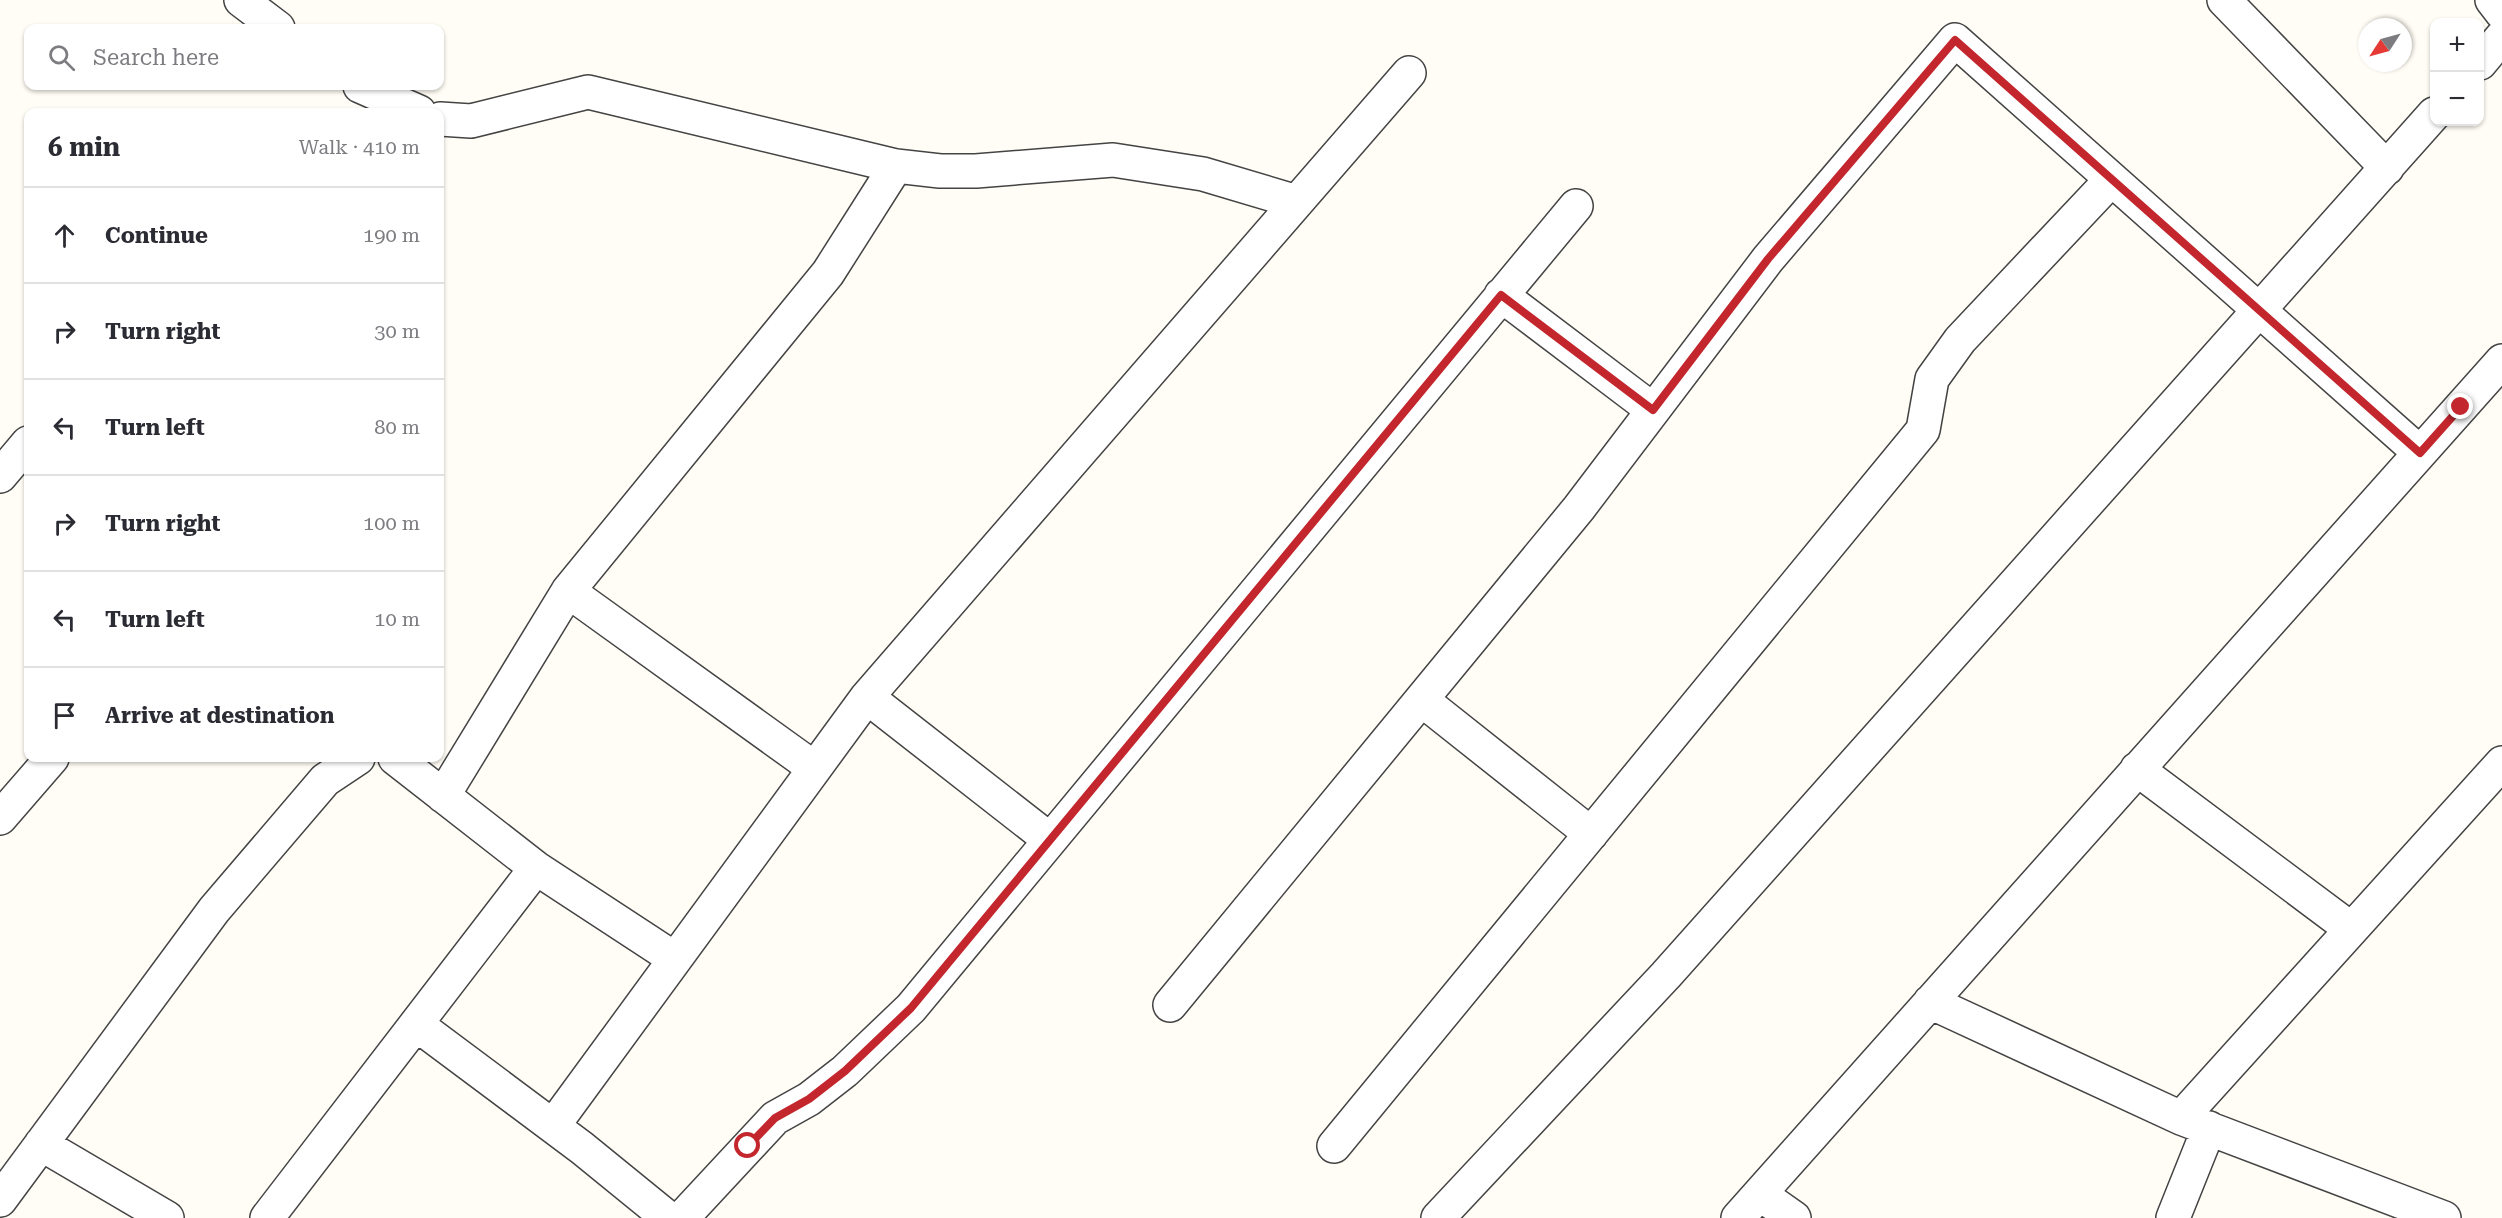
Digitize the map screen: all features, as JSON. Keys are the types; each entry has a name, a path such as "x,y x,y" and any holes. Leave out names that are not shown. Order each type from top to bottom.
{"street":[{"path":"241,0 273,24"},
{"path":"2224,0 2387,168"},
{"path":"2492,0 2502,13"},
{"path":"2484,58 2502,37"},
{"path":"1170,1005 1579,508 1768,259 1955,40 2258,312 2420,453"},
{"path":"553,1126 867,697 1409,74"},
{"path":"369,90 410,108"},
{"path":"444,136 455,120 588,92 896,166 940,171 976,171 1113,160 1203,174 1297,202"},
{"path":"1438,1218 1666,975 2430,119"},
{"path":"443,796 568,591 828,273 896,166"},
{"path":"1334,1146 1923,430 1932,379 1960,340 2111,180"},
{"path":"682,1218 775,1118 809,1099 845,1071 911,1008 1576,206"},
{"path":"1501,295 1653,410"},
{"path":"1738,1218 2502,361"},
{"path":"0,476 24,448"},
{"path":"568,591 814,768"},
{"path":"867,697 1050,840"},
{"path":"1422,700 1590,834"},
{"path":"0,818 49,762"},
{"path":"0,1200 214,910 325,780 352,762"},
{"path":"400,762 536,868 675,959"},
{"path":"2173,1218 2195,1123 2351,929 2502,763"},
{"path":"2138,769 2351,929"},
{"path":"267,1218 536,868"},
{"path":"1930,1002 2195,1123 2445,1218"},
{"path":"416,1024 553,1126 668,1218"},
{"path":"41,1144 167,1218"},
{"path":"1760,1194 1794,1218"}],"route":[{"path":"748,1146 775,1118 809,1099 845,1071 911,1008 1501,295 1653,410 1768,259 1955,40 2258,312 2420,453 2461,407"}]}
